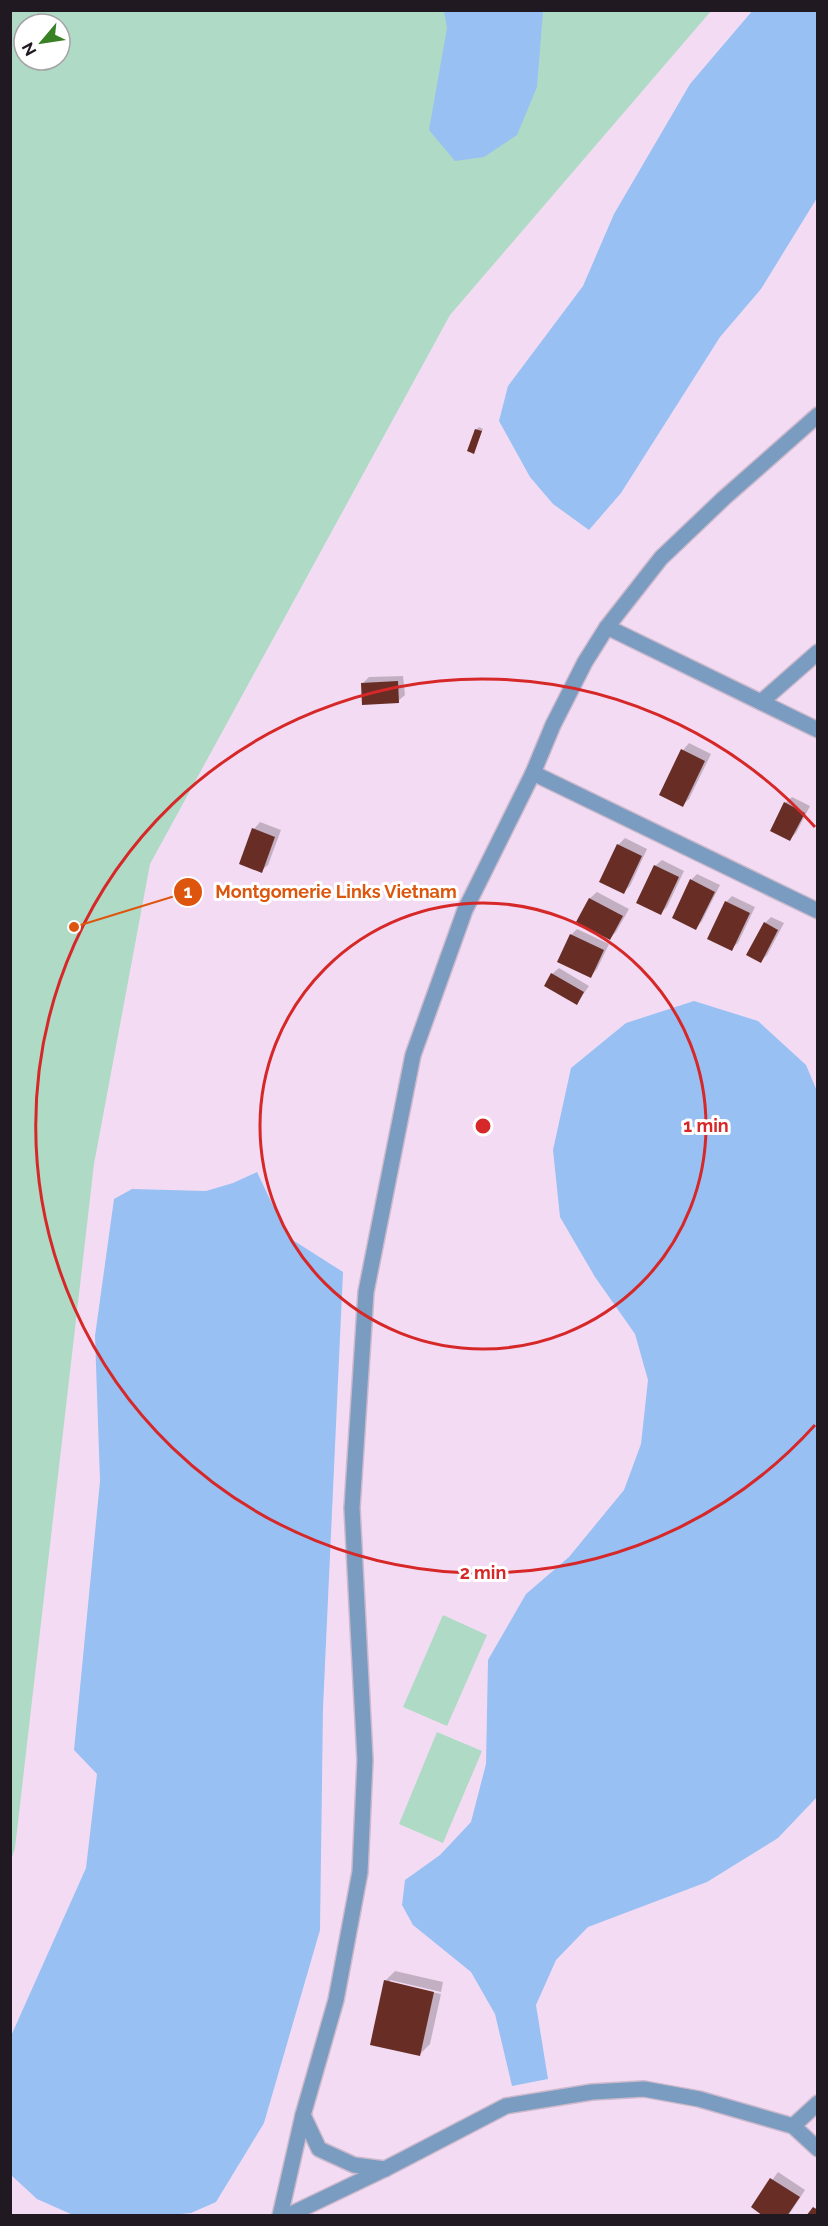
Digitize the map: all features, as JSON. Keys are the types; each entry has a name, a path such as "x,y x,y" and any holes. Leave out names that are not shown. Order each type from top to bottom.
{"street":[{"path":"280,2216 303,2115 336,2000 360,1872 365,1760 352,1508 366,1292 412,1055 465,910 533,773 553,725 585,662 606,627 661,558 724,498 818,415"},
{"path":"606,627 818,730"},
{"path":"760,702 818,652"},
{"path":"533,773 818,911"},
{"path":"286,2216 385,2169 506,2106 592,2092 644,2089 699,2099 794,2126 818,2149"},
{"path":"794,2126 818,2103"},
{"path":"303,2115 319,2149 354,2165 385,2169"}],"green space":[{"path":"11,11 711,11 450,315 150,864 94,1164 15,1848 11,1860"},
{"path":"443,1615 487,1635 447,1726 403,1707"},
{"path":"437,1732 482,1751 443,1843 399,1824"}],"water":[{"path":"753,10 817,11 817,198 761,289 720,337 621,493 589,530 553,504 530,477 499,421 508,386 583,286 614,214 690,84"},
{"path":"444,11 543,11 537,87 517,135 484,157 455,161 429,130 447,28"},
{"path":"694,1001 758,1021 806,1065 817,1091 817,1797 778,1838 707,1882 588,1927 556,1960 536,2005 548,2079 512,2086 495,2014 471,1972 413,1925 402,1905 405,1880 440,1855 471,1822 486,1764 488,1660 526,1594 569,1557 624,1490 641,1444 648,1380 635,1334 595,1277 560,1217 553,1150 571,1068 626,1023"},
{"path":"257,1172 288,1237 343,1272 323,1708 320,1930 264,2123 216,2202 191,2213 162,2216 73,2215 37,2199 11,2175 11,2036 86,1868 97,1774 74,1750 100,1481 95,1336 114,1199 132,1189 206,1191 233,1183"}],"building":[{"path":"475,429 482,431 474,454 467,451"},
{"path":"398,681 399,703 362,705 361,683"},
{"path":"681,749 705,761 683,807 659,795"},
{"path":"784,802 805,813 790,841 770,831"},
{"path":"252,828 275,837 262,873 239,864"},
{"path":"617,844 642,856 624,894 599,882"},
{"path":"654,865 679,877 661,915 636,903"},
{"path":"690,879 715,892 696,930 672,918"},
{"path":"589,898 623,916 610,940 576,922"},
{"path":"725,901 750,913 732,951 707,939"},
{"path":"764,922 778,930 761,963 746,955"},
{"path":"570,934 604,950 591,978 557,962"},
{"path":"551,973 584,992 577,1005 544,986"},
{"path":"384,1980 434,1992 420,2056 370,2045"},
{"path":"770,2178 800,2197 787,2216 763,2216 751,2207"},
{"path":"813,2207 818,2210 818,2216 806,2216"}],"place":[{"name":"Montgomerie Links Vietnam","path":"74,927"}]}
